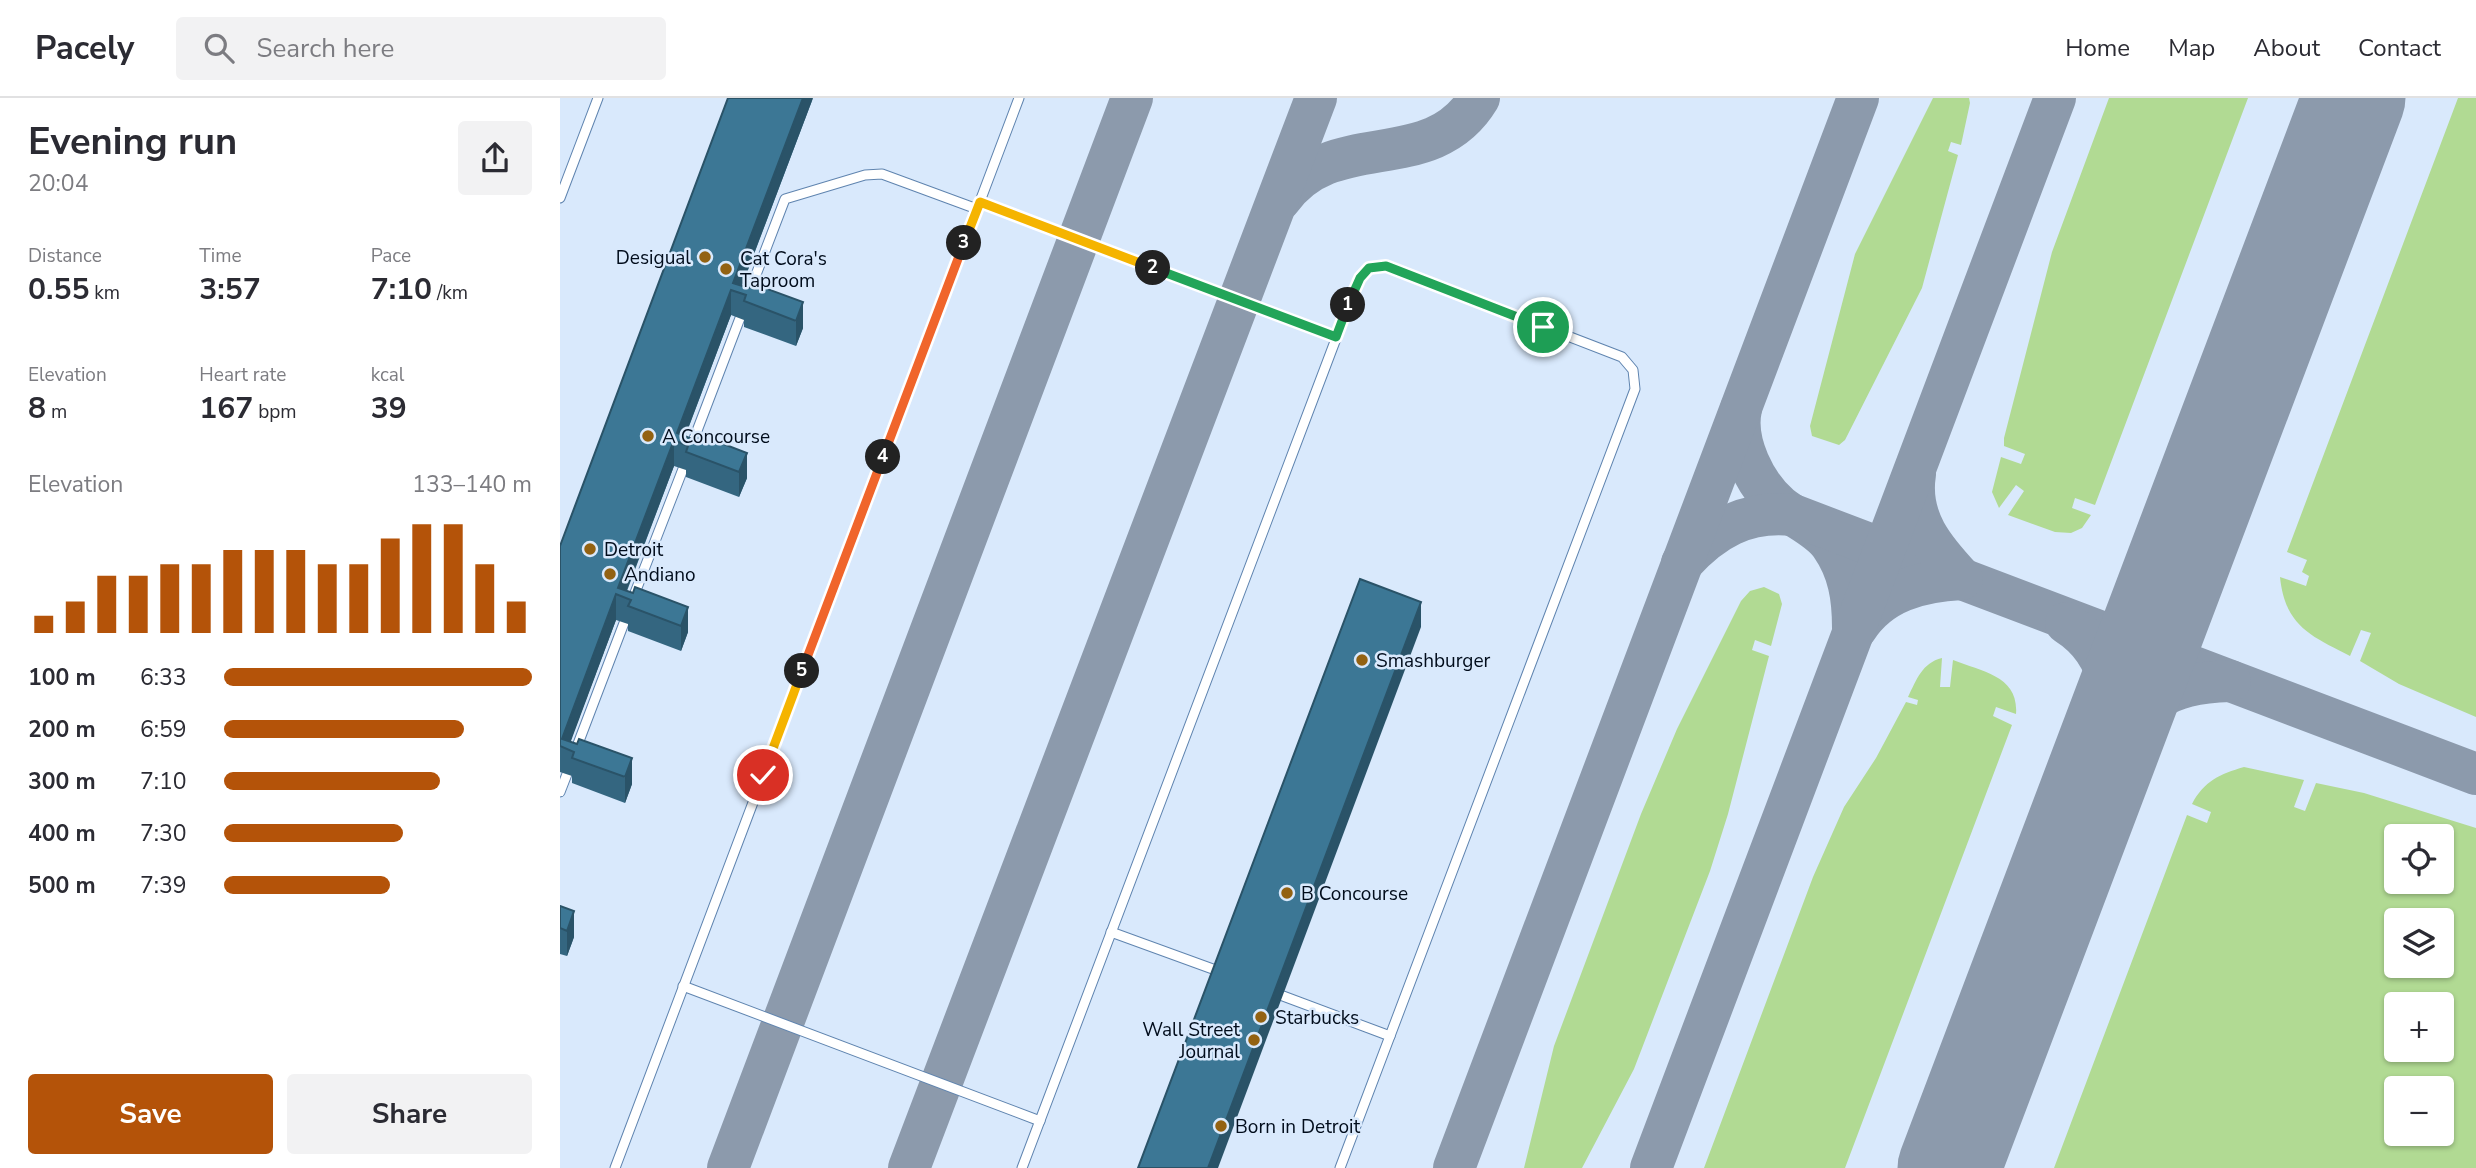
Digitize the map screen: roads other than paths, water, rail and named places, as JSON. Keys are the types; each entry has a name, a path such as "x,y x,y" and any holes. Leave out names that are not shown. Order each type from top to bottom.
{"lane":[{"path":"560,198 598,98"},
{"path":"614,1168 1019,98"},
{"path":"747,298 785,199 865,175 882,174 979,205 1336,337"},
{"path":"1022,1168 1336,337 1360,278 1369,268 1386,266 1622,357 1633,370 1635,389 1340,1168"},
{"path":"690,449 740,318"},
{"path":"631,604 683,469"},
{"path":"573,757 624,623"},
{"path":"560,792 567,774"},
{"path":"1111,932 1222,973"},
{"path":"683,986 1040,1121"},
{"path":"1283,996 1390,1036"}],"place":[{"name":"Desigual","path":"705,257"},
{"name":"Cat Cora's Taproom","path":"726,269"},
{"name":"A Concourse","path":"648,436"},
{"name":"Detroit","path":"590,549"},
{"name":"Andiano","path":"610,574"},
{"name":"Smashburger","path":"1362,660"},
{"name":"B Concourse","path":"1287,893"},
{"name":"Starbucks","path":"1261,1017"},
{"name":"Wall Street Journal","path":"1254,1040"},
{"name":"Born in Detroit","path":"1221,1126"}]}
